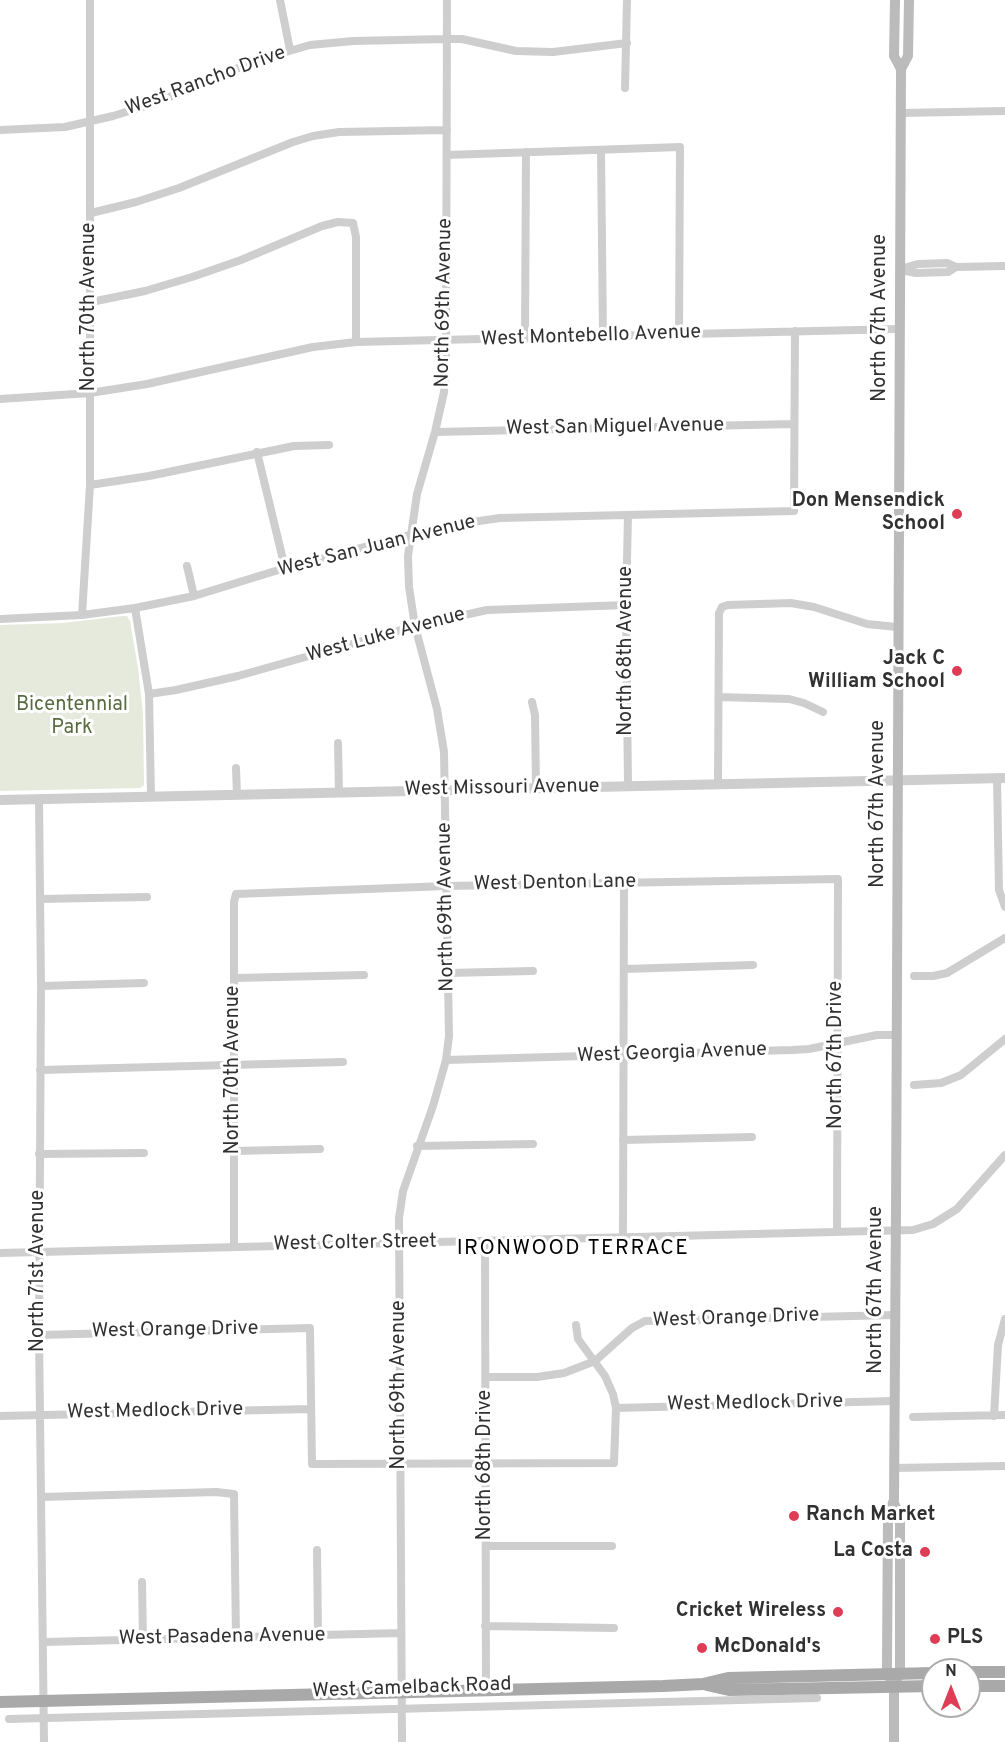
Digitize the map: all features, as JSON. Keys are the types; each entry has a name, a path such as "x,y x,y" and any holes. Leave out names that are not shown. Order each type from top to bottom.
{"main road":[{"name":"North 67th Avenue","path":"895,0 894,56 901,69"},
{"name":"North 67th Avenue","path":"894,1742 894,1673 900,1516 894,1503 894,1401 900,113 901,69 908,56 909,0"},
{"path":"981,1672 1005,1672"},
{"name":"West Camelback Road","path":"0,1702 703,1684 728,1678 921,1673"},
{"name":"West Camelback Road","path":"703,1684 729,1690 921,1686"},
{"path":"981,1686 1005,1686"}],"street":[{"name":"North 70th Avenue","path":"82,615 90,485 90,0"},
{"path":"280,0 290,50"},
{"name":"North 69th Avenue","path":"402,1742 399,1243 402,1191 433,1106 446,1060 449,1036 446,790 442,732 415,626 409,587 410,536 417,494 444,392 447,341 447,0"},
{"path":"625,88 627,0"},
{"name":"West Rancho Drive","path":"0,130 65,127 90,121 155,103 242,66 310,45 353,41 462,39 507,49 534,52 627,43"},
{"path":"900,113 1005,111"},
{"path":"91,213 179,188 313,136 339,132 447,130"},
{"path":"447,154 680,147 679,335"},
{"path":"601,150 603,337"},
{"path":"525,339 526,152"},
{"path":"91,302 145,291 192,277 242,260 322,226 338,222 353,223 356,237 356,342"},
{"path":"900,269 918,264 947,263 956,267 1005,266"},
{"name":"West Montebello Avenue","path":"0,399 90,393 147,384 313,346 356,342 899,329"},
{"path":"794,424 795,332"},
{"name":"West San Miguel Avenue","path":"435,432 794,424"},
{"name":"West San Juan Avenue","path":"0,619 82,615 194,597 285,568 432,529 500,518 794,511 794,424"},
{"path":"90,485 148,476 257,452 294,446 329,445"},
{"path":"257,452 285,568"},
{"name":"North 68th Avenue","path":"627,786 628,515"},
{"path":"187,566 194,597"},
{"path":"718,784 719,613 722,607 728,604 791,603 814,607 867,624 897,627"},
{"name":"West Luke Avenue","path":"149,694 238,676 415,626 476,612 509,608 626,605"},
{"path":"135,608 149,694 151,797"},
{"path":"718,697 789,699 823,712"},
{"path":"532,702 535,715 536,788"},
{"path":"338,743 339,793"},
{"path":"236,768 237,795"},
{"path":"1001,778 999,890 1005,907"},
{"name":"West Missouri Avenue","path":"0,800 1001,778"},
{"name":"North 71st Avenue","path":"39,800 41,986 39,1335 44,1742"},
{"name":"West Denton Lane","path":"236,894 446,886 838,879"},
{"name":"North 67th Drive","path":"837,1232 838,879"},
{"path":"623,1237 624,883"},
{"name":"North 70th Avenue","path":"234,1247 233,1065 234,902 236,894"},
{"path":"40,899 147,897"},
{"path":"914,976 947,973 1005,938"},
{"path":"625,969 753,965"},
{"path":"448,973 533,971"},
{"path":"235,978 364,975"},
{"path":"41,986 144,983"},
{"name":"West Georgia Avenue","path":"446,1060 800,1050 877,1035 896,1035"},
{"path":"914,1084 941,1083 960,1075 1005,1038"},
{"path":"40,1070 343,1062"},
{"path":"623,1140 752,1137"},
{"path":"417,1146 533,1143"},
{"path":"234,1151 320,1149"},
{"path":"39,1154 144,1153"},
{"name":"West Colter Street","path":"0,1253 896,1230 924,1227 945,1217 964,1203 1005,1155"},
{"name":"North 68th Drive","path":"485,1241 486,1690"},
{"name":"West Orange Drive","path":"486,1377 537,1377 564,1373 595,1361 632,1328 645,1321 895,1315"},
{"path":"993,1416 998,1345 1005,1319"},
{"path":"311,1409 312,1464 614,1463 616,1408 609,1385 595,1361 578,1339 576,1325"},
{"name":"West Orange Drive","path":"39,1335 310,1328 311,1409"},
{"name":"West Medlock Drive","path":"616,1408 894,1401"},
{"name":"West Medlock Drive","path":"0,1416 311,1409"},
{"path":"913,1417 1005,1415"},
{"path":"894,1468 1005,1466"},
{"path":"42,1497 216,1492 234,1494 236,1637"},
{"path":"486,1546 612,1546"},
{"path":"317,1550 318,1635"},
{"path":"142,1582 143,1640"},
{"path":"485,1626 614,1628"},
{"name":"West Pasadena Avenue","path":"44,1642 400,1633"},
{"name":"West Camelback Road","path":"9,1719 817,1698"}],"green space":[{"name":"Bicentennial Park","path":"127,616 130,621 138,668 143,714 144,785 140,788 0,791 0,625 63,623"}],"place":[{"name":"Don Mensendick School","path":"957,514"},
{"name":"Jack C William School","path":"957,671"},
{"name":"Ranch Market","path":"794,1516"},
{"name":"La Costa","path":"925,1552"},
{"name":"Cricket Wireless","path":"838,1612"},
{"name":"PLS","path":"935,1639"},
{"name":"McDonald's","path":"702,1648"}],"district":[{"name":"IRONWOOD TERRACE","path":"573,1250"}]}
